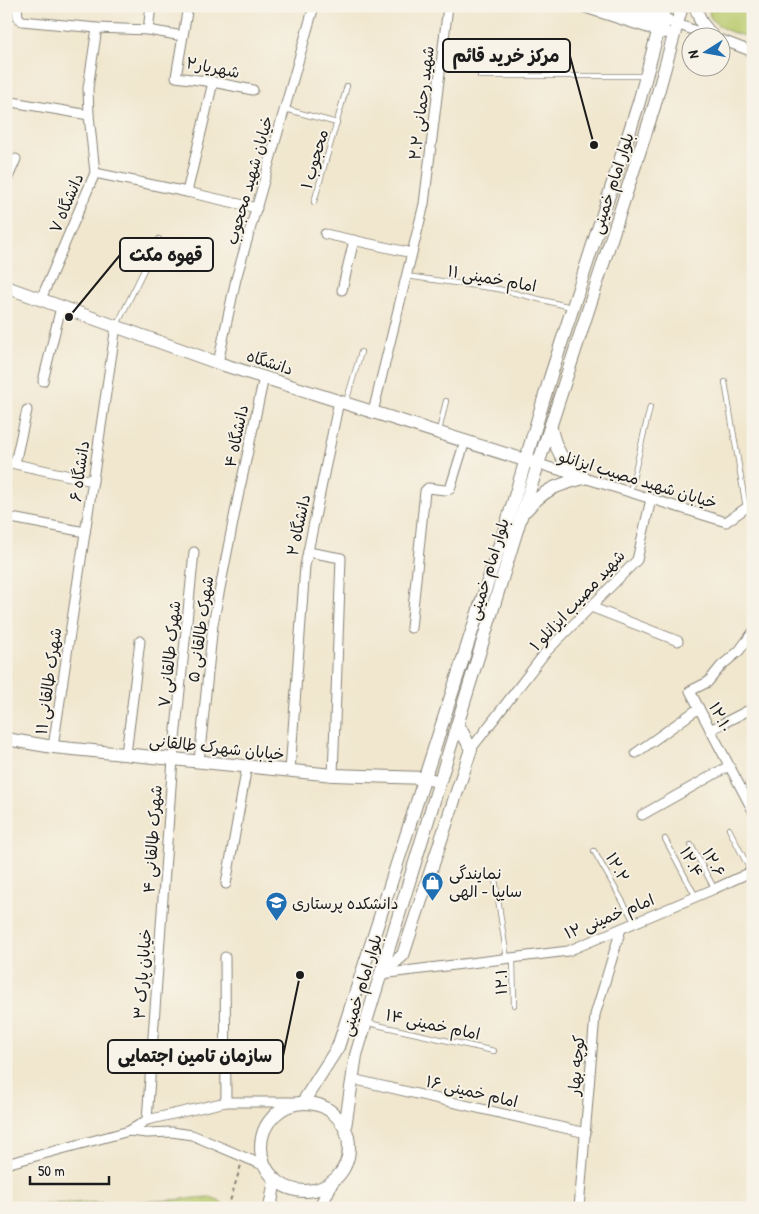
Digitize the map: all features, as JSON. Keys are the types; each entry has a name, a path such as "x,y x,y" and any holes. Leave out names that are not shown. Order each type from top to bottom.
{"main road":[{"path":"584,6 676,30"},
{"path":"621,6 660,25"},
{"name":"بلوار امام خمینی","path":"303,1102 338,1047 639,102 665,6"},
{"name":"بلوار امام خمینی","path":"345,1127 356,1055 538,464 654,107 682,6"},
{"path":"695,6 701,22 706,28"},
{"name":"دانشگاه","path":"6,287 218,362 538,464"},
{"path":"550,427 559,454 564,462 581,477"},
{"path":"523,513 539,496 560,484 581,477"},
{"path":"381,974 403,955 470,749 458,724"},
{"name":"خیابان شهرک طالقانی","path":"6,739 54,747 333,775 425,778 454,799"},
{"path":"320,1208 332,1182 342,1171 348,1157 349,1142 345,1127 335,1113 320,1104 303,1102 286,1106 272,1116 263,1131 260,1148 264,1166 275,1180 288,1188 303,1191 318,1189 332,1182"},
{"path":"270,1208 275,1180"}],"street":[{"path":"148,30 151,6"},
{"name":"شهریار۲","path":"188,6 176,77 253,90"},
{"name":"خیابان شهید محجوب","path":"218,362 236,279 314,6"},
{"name":"شهید رحمانی ۲.۲","path":"373,412 424,204 448,6"},
{"path":"17,9 18,17 22,20 97,28 148,30 183,36"},
{"name":"دانشگاه ۷","path":"41,300 95,173 88,115 88,88 97,28"},
{"path":"676,30 682,31"},
{"path":"732,44 753,52"},
{"path":"187,192 213,82"},
{"path":"6,101 88,115"},
{"path":"6,182 16,159"},
{"path":"95,173 257,208"},
{"path":"325,234 412,253"},
{"path":"342,290 354,240"},
{"path":"43,381 61,307"},
{"name":"دانشگاه ۶","path":"72,620 116,326"},
{"name":"دانشگاه ۴","path":"237,502 264,377"},
{"name":"دانشگاه ۲","path":"290,770 305,566 342,402"},
{"path":"27,410 10,463 93,481"},
{"path":"411,628 425,491 428,488 450,489 465,441"},
{"name":"خیابان شهید مصیب ایزانلو","path":"538,464 726,522 750,506"},
{"name":"شهید مصیب ایزانلو ۱","path":"470,749 545,653 637,560 651,499"},
{"name":"شهرک طالقانی ۵","path":"199,762 213,624 237,502"},
{"path":"6,517 86,532"},
{"name":"شهرک طالقانی ۷","path":"173,759 194,552"},
{"path":"308,552 341,558 333,775"},
{"path":"591,607 678,641"},
{"name":"شهرک طالقانی ۱۱","path":"54,747 72,620"},
{"name":"۱۲.۱۰","path":"751,639 739,652 721,666 708,682 690,691 753,811"},
{"path":"126,754 140,641"},
{"path":"636,753 699,708"},
{"path":"710,730 753,708"},
{"name":"شهرک طالقانی ۴","path":"161,920 173,759"},
{"path":"226,884 247,766"},
{"path":"642,815 729,766"},
{"name":"امام خمینی ۱۲","path":"381,974 568,951 752,872"},
{"name":"خیابان پارک ۳","path":"146,1120 161,920"},
{"name":"کوچه بهار","path":"579,1208 595,1015 621,929"},
{"path":"225,957 226,1102"},
{"name":"امام خمینی ۱۶","path":"352,1079 586,1133"},
{"path":"6,1164 129,1130 146,1120 226,1102 303,1102"},
{"path":"129,1130 147,1133 172,1132 192,1135 264,1166"}],"lane":[{"path":"480,76 646,76"},
{"name":"محجوب ۱","path":"314,202 347,86"},
{"name":"محجوب ۱","path":"285,109 337,123"},
{"path":"116,326 159,239"},
{"name":"امام خمینی ۱۱","path":"406,276 498,289 573,307"},
{"path":"342,402 361,352"},
{"path":"724,382 750,506"},
{"path":"439,433 446,401"},
{"path":"630,492 650,407"},
{"path":"729,829 752,872"},
{"name":"۱۲.۴","path":"665,839 696,897"},
{"name":"۱۲.۶","path":"691,845 714,889"},
{"name":"۱۲.۲","path":"594,851 635,923"},
{"name":"۱۲.۱","path":"495,879 510,958 514,1005"},
{"name":"امام خمینی ۱۴","path":"366,1022 494,1051"}],"path":[{"path":"228,1208 243,1158"}],"green space":[{"path":"709,6 753,6 753,38 732,32 732,28 719,26 710,17"},
{"path":"210,1197 219,1200 225,1208 6,1208 6,1205 158,1201"}],"place":[{"name":"مرکز خرید قائم","path":"594,145"},
{"name":"قهوه مکث","path":"69,317"},
{"name":"نمایندگی سایپا - الهی","path":"433,901"},
{"name":"دانشکده پرستاری","path":"276,922"},
{"name":"سازمان تامین اجتمایی","path":"300,975"}]}
